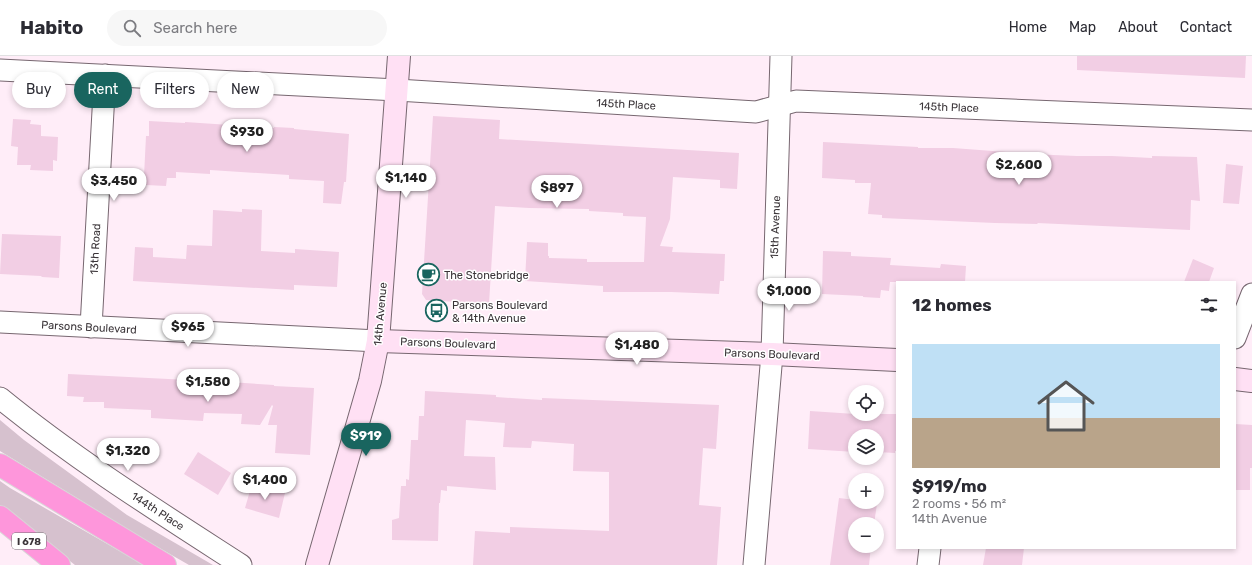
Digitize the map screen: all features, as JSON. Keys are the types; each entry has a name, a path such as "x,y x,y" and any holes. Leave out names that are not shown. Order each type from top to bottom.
{"highway":[{"path":"0,465 165,565"},
{"name":"I 678","path":"0,517 58,565"}],"street":[{"name":"14th Avenue","path":"317,565 370,381 378,340 399,56"},
{"name":"15th Avenue","path":"754,565 772,354 781,56"},
{"name":"145th Place","path":"0,70 74,74"},
{"name":"145th Place","path":"132,76 397,90 756,112 796,101 1252,120"},
{"name":"13th Road","path":"91,327 103,108"},
{"path":"1236,335 1252,294"},
{"name":"Parsons Boulevard","path":"0,322 378,340 896,360"},
{"path":"1236,379 1252,381"},
{"name":"144th Place","path":"0,398 46,435 86,463 241,565"},
{"path":"928,565 930,549"}],"shaded area":[{"path":"0,420 24,440 127,515 213,565 189,565 0,451"},
{"path":"0,481 144,565 75,565 0,506"}],"building":[{"path":"1077,56 1246,56 1245,78 1077,70"},
{"path":"433,116 500,120 499,139 739,153 737,189 720,188 720,180 673,177 670,219 660,246 673,247 672,252 725,254 724,281 720,281 719,294 603,292 603,286 525,281 527,242 548,243 549,258 587,259 587,262 644,262 646,217 623,216 623,213 589,211 589,209 495,206 489,304 426,300 422,294"},
{"path":"13,119 31,120 30,124 41,125 41,136 58,137 57,161 53,160 53,171 30,170 31,165 17,165 18,147 11,146"},
{"path":"149,121 294,128 349,134 346,182 344,182 341,204 323,203 324,181 289,179 289,175 210,170 210,174 176,172 176,178 167,178 166,186 146,185 146,176 144,176 146,136 149,136"},
{"path":"823,142 918,148 953,148 1006,152 1030,152 1030,154 1077,156 1152,158 1152,156 1197,157 1200,201 1191,200 1190,230 882,218 882,215 868,214 871,183 855,183 855,180 822,178"},
{"path":"1226,164 1243,166 1239,204 1223,203"},
{"path":"242,209 262,210 261,251 295,253 295,249 339,252 337,287 294,285 294,290 133,281 135,247 153,248 153,257 186,259 187,245 212,246 213,210 242,212"},
{"path":"2,234 61,236 59,278 0,274"},
{"path":"823,251 851,252 851,256 891,258 890,265 940,268 941,264 966,266 965,281 890,282 889,291 881,290 880,298 822,294"},
{"path":"1193,259 1214,268 1209,281 1184,281"},
{"path":"68,374 314,388 310,455 275,453 277,425 268,425 272,405 260,425 241,424 242,414 204,413 203,421 151,418 151,410 104,408 104,402 83,402 84,397 67,396"},
{"path":"425,391 496,395 496,397 542,400 542,398 719,405 716,449 703,448 699,505 721,507 717,565 473,565 475,531 510,533 510,527 609,531 609,472 573,471 574,444 532,441 531,448 503,447 505,423 466,420 464,456 495,457 496,490 447,486 447,491 441,490 439,503 438,541 392,540 392,520 399,518 401,486 406,486 406,479 409,480 411,440 418,440 419,416 424,416"},
{"path":"810,411 848,414 848,421 884,421 884,414 896,414 895,453 884,452 884,429 848,429 848,452 808,449"},
{"path":"1236,424 1252,425 1252,468 1250,468 1250,490 1236,490"},
{"path":"198,452 231,473 218,495 184,474"},
{"path":"252,484 285,493 279,518 245,508"},
{"path":"839,498 848,499 848,509 876,509 875,517 848,517 848,553 870,553 869,565 830,565"},
{"path":"986,549 1024,549 1022,565 983,565"}],"place":[{"name":"The Stonebridge","path":"428,275"},
{"name":"Parsons Boulevard & 14th Avenue","path":"436,311"}]}
